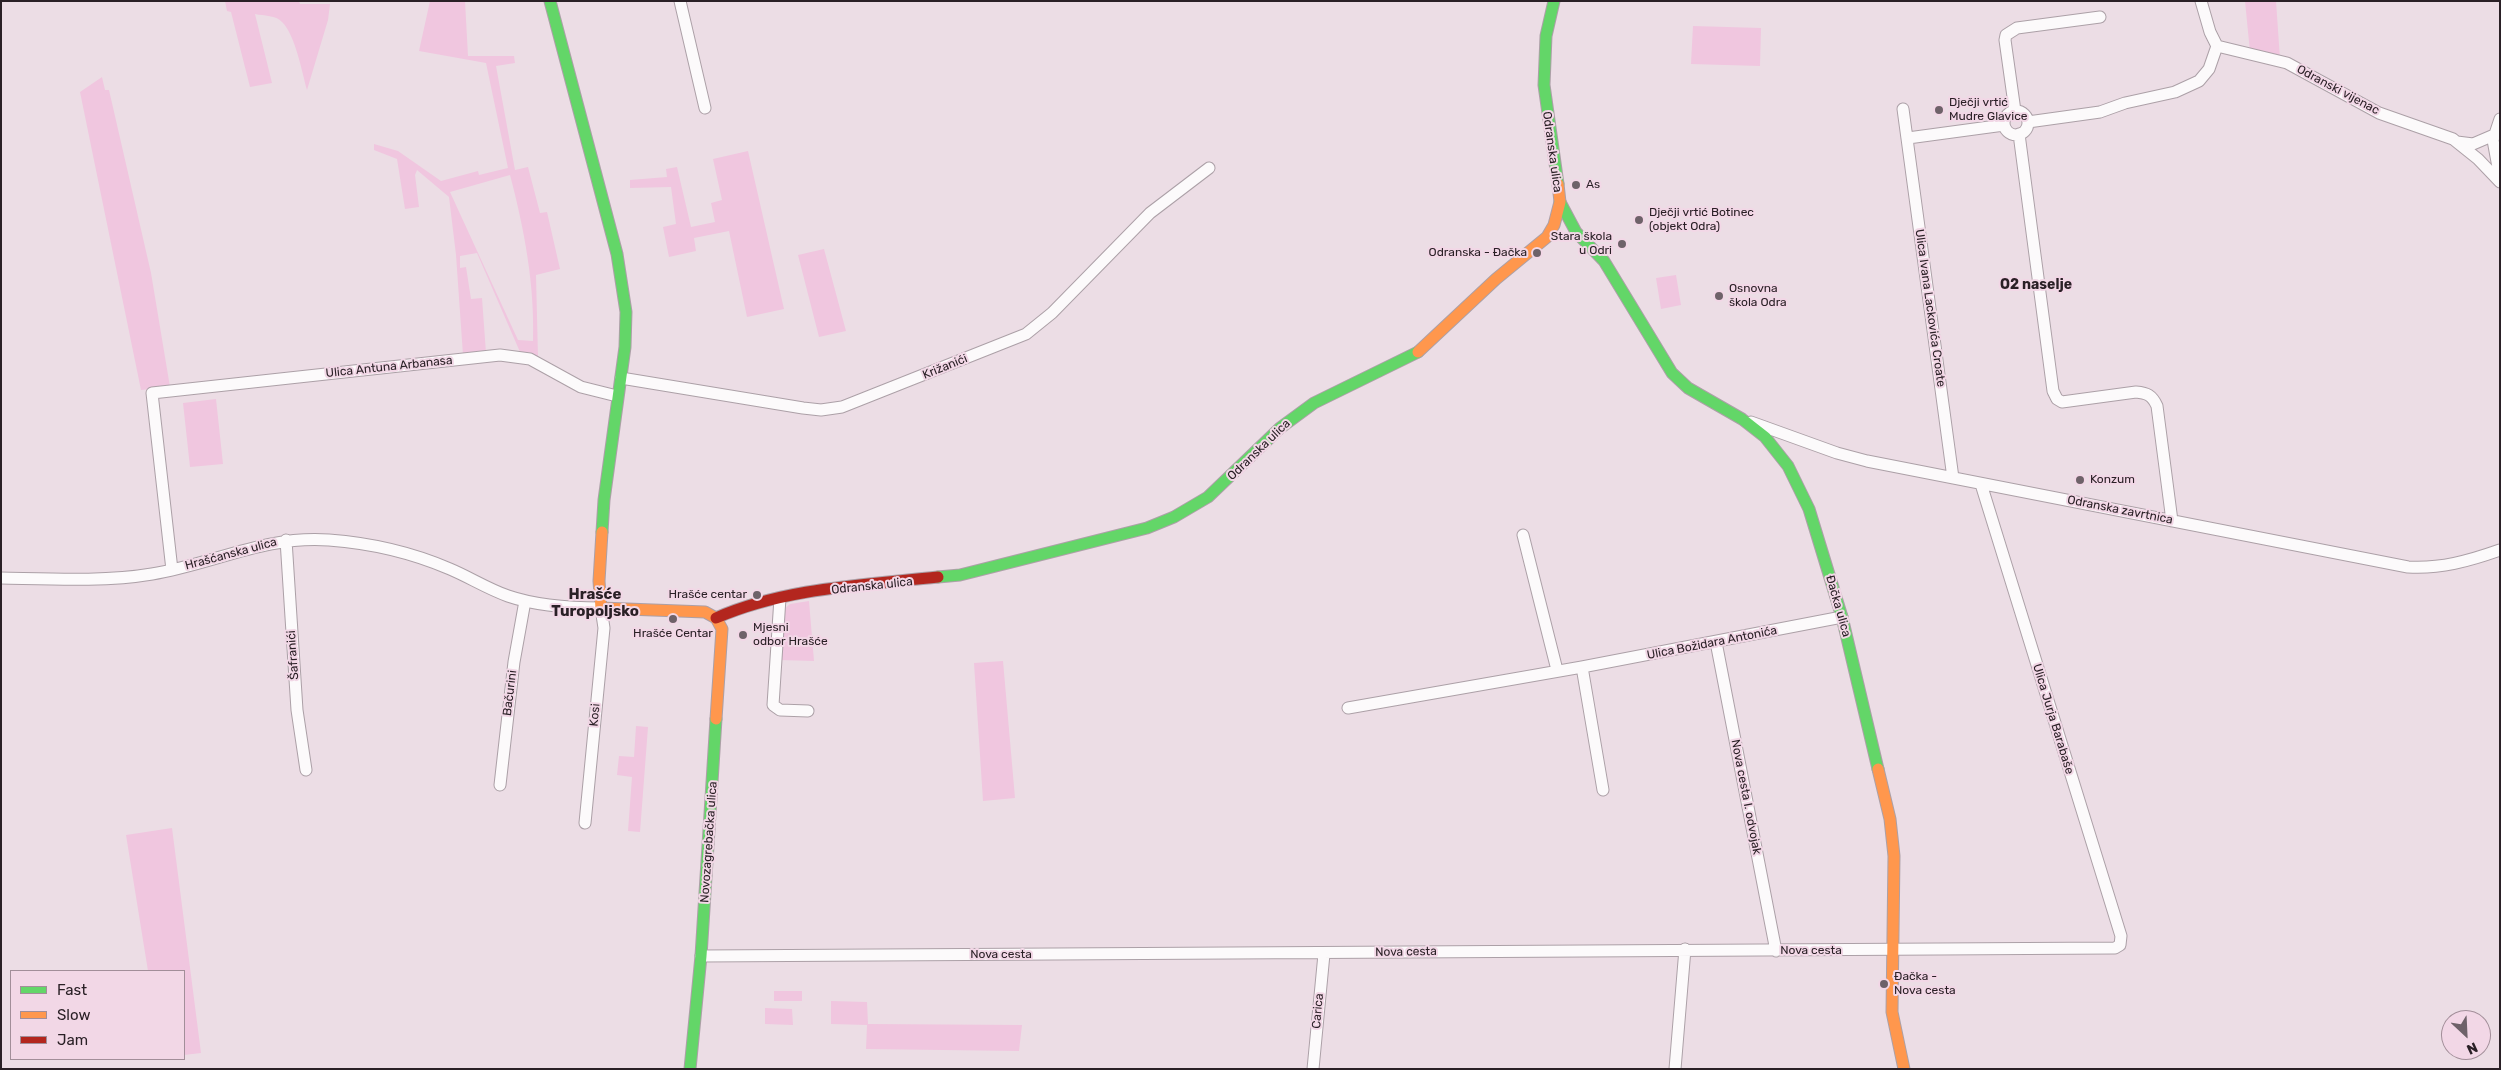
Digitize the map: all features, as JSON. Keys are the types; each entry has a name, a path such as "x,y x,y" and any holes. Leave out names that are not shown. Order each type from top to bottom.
{"street":[{"path":"550,1 620,269 626,328 604,500 599,582 601,608 705,612 716,618"},
{"path":"680,1 705,108"},
{"name":"Odranska ulica","path":"716,618 741,607 780,598 854,586 960,575 1133,532 1174,517 1190,509 1219,488 1280,428 1303,410 1342,388 1409,358 1426,347 1496,280 1547,237 1554,225 1560,202 1544,85 1546,36 1554,1"},
{"path":"2028,122 2100,112 2125,103 2175,92 2199,81 2208,69 2217,46 2210,32 2201,1"},
{"path":"2015,111 2005,40 2006,35 2017,28 2100,17"},
{"name":"Odranski vijenac","path":"2217,46 2287,63 2379,112 2440,133 2457,142 2500,182"},
{"name":"Ulica Ivana Lackovića Croate","path":"1903,109 1953,478"},
{"path":"2004,125 2008,114 2015,111 2022,113 2028,122"},
{"path":"2500,119 2493,140 2500,178"},
{"path":"2004,125 2011,134 2019,134 2025,131 2028,122"},
{"path":"1908,138 2004,125"},
{"path":"2019,134 2053,391 2057,399 2062,402 2136,392 2147,393 2154,399 2157,406 2172,521"},
{"name":"Odranski vijenac","path":"2457,142 2472,144 2494,135"},
{"name":"Križanići","path":"620,378 803,408 821,410 842,407 1026,334 1052,313 1150,213 1209,168"},
{"name":"Đačka ulica","path":"1560,202 1576,232 1604,261 1672,373 1709,402 1742,420 1765,438 1784,460 1809,509 1842,617 1890,819 1894,856 1892,1012 1904,1069"},
{"path":"1547,237 1561,232 1576,232"},
{"name":"Ulica Antuna Arbanasa","path":"172,570 152,393 500,355 530,359 581,387 617,396"},
{"name":"Odranska zavrtnica","path":"1742,420 1867,461 2408,567 2430,569 2500,550"},
{"path":"1784,460 1784,450 1787,443 1797,438"},
{"name":"Ulica Jurja Barabaše","path":"1981,484 2121,936 2120,945 2111,948"},
{"path":"1523,535 1557,670"},
{"name":"Hrašćanska ulica","path":"1,578 150,574 286,540 308,539 342,542 412,556 450,569 508,596 526,601 567,607 601,608"},
{"name":"Šafranići","path":"286,540 297,710 306,770"},
{"path":"780,598 773,705 780,710 808,711"},
{"name":"Bačurini","path":"500,785 514,662 526,601"},
{"name":"Kosi","path":"584,823 604,628 601,608"},
{"name":"Ulica Božidara Antonića","path":"1348,708 1582,667 1842,617"},
{"name":"Novozagrebačka ulica","path":"690,1069 701,956 723,638 722,628 716,618"},
{"name":"Nova cesta I. odvojak","path":"1716,642 1776,951"},
{"path":"1582,667 1603,790"},
{"name":"Nova cesta","path":"701,956 1324,954 2111,948"},
{"path":"1675,1069 1685,950"},
{"name":"Carica","path":"1313,1069 1324,954"}],"shaded area":[{"path":"225,1 299,1 300,4 330,4 328,20 307,90 298,54 287,28 277,18 255,14 272,83 250,87 231,12 227,11"},
{"path":"430,1 465,1 468,56 514,56 515,63 496,66 515,170 528,167 540,213 547,212 560,269 536,275 538,357 529,352 520,352 477,253 460,256 460,268 466,267 471,299 482,298 486,353 463,355 456,255 449,197 417,170 415,175 419,207 405,209 397,159 374,150 374,144 398,151 441,181 478,171 479,175 508,168 486,63 419,51","holes":["510,175 528,257 533,341 518,340 450,192"]},
{"path":"2245,1 2276,1 2280,59 2250,52"},
{"path":"1693,26 1761,28 1760,66 1691,64"},
{"path":"102,77 105,90 109,90 151,273 170,387 141,390 80,92"},
{"path":"748,151 784,309 747,317 729,231 694,238 696,251 669,257 663,227 676,224 671,187 630,188 630,180 667,177 666,169 677,167 691,227 715,222 711,203 722,200 713,159"},
{"path":"824,249 846,331 819,337 798,255"},
{"path":"1676,275 1681,305 1661,309 1656,278"},
{"path":"216,399 223,464 190,467 183,403"},
{"path":"809,601 814,661 780,660 782,611 790,604"},
{"path":"1003,661 1015,798 983,801 974,663"},
{"path":"636,726 648,727 640,832 628,831 632,777 617,775 619,756 634,757"},
{"path":"172,828 201,1053 185,1055 185,970 148,970 126,835"},
{"path":"774,991 802,991 802,1001 774,1001"},
{"path":"831,1001 867,1002 868,1024 1022,1025 1019,1051 866,1049 867,1025 831,1024"},
{"path":"765,1008 792,1009 793,1025 765,1024"}],"traffic: fast":[{"path":"550,1 617,254 626,312 625,347 604,500 602,532"},
{"path":"1554,1 1546,36 1544,85 1558,184"},
{"path":"1560,202 1576,232 1604,261 1672,373 1688,388 1742,419 1765,437 1788,466 1809,509 1842,617 1878,769"},
{"path":"938,577 960,575 1147,528 1174,517 1208,497 1280,428 1314,403 1418,352"},
{"path":"690,1069 701,956 716,719"}],"traffic: slow":[{"path":"1418,352 1496,279 1547,237 1554,225 1560,202 1558,184"},
{"path":"602,532 599,581 601,608 705,612 716,618 722,629 716,719"},
{"path":"1878,769 1890,819 1894,856 1892,1012 1904,1069"}],"traffic: jam":[{"path":"716,618 742,608 797,594 825,589 938,577"}],"place":[{"name":"Dječji vrtić Mudre Glavice","path":"1939,110"},
{"name":"As","path":"1576,185"},
{"name":"Dječji vrtić Botinec (objekt Odra)","path":"1639,220"},
{"name":"Stara škola u Odri","path":"1622,244"},
{"name":"Odranska - Đačka","path":"1537,253"},
{"name":"Osnovna škola Odra","path":"1719,296"},
{"name":"Konzum","path":"2080,480"},
{"name":"Hrašće centar","path":"757,595"},
{"name":"Hrašće Centar","path":"673,619"},
{"name":"Mjesni odbor Hrašće","path":"743,635"},
{"name":"Đačka - Nova cesta","path":"1884,984"}],"district":[{"name":"O2 naselje","path":"2036,285"},
{"name":"Hrašće Turopoljsko","path":"595,604"}]}
